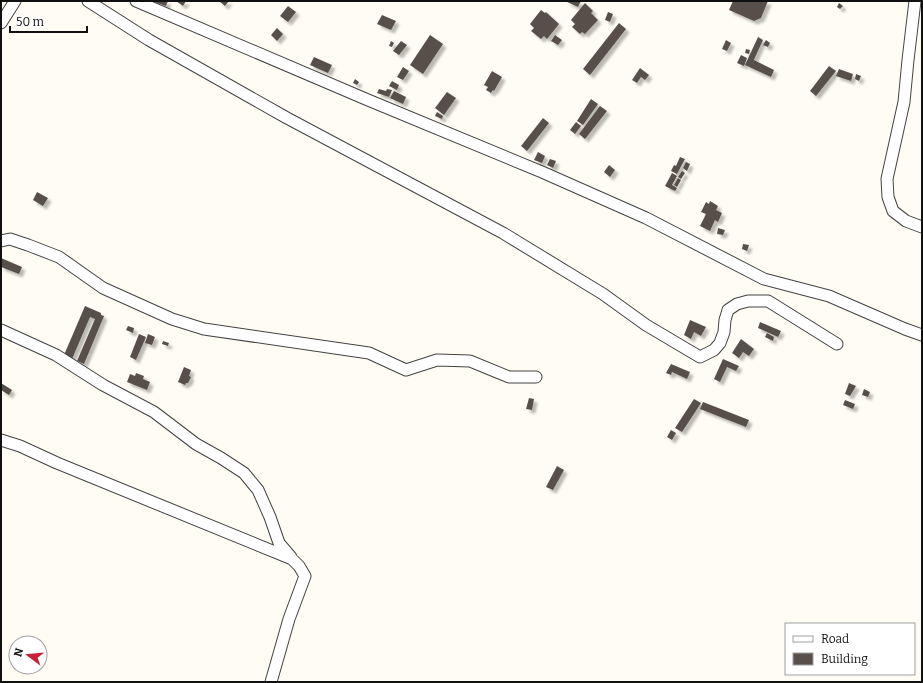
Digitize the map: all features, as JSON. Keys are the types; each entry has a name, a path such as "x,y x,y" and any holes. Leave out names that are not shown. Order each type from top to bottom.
{"street":[{"path":"1,23 15,1"},
{"path":"88,1 149,40 287,118 503,233 603,294 646,325 700,357 714,350 720,342 724,332 728,310 737,304 748,301 768,301 837,344"},
{"path":"136,1 368,100 536,169 646,218 764,279 830,296 922,335"},
{"path":"916,1 904,102 887,179 888,197 893,211 906,221 922,227"},
{"path":"1,241 10,239 59,257 103,288 172,319 204,329 369,353 406,370 437,360 470,361 509,377 536,377"},
{"path":"1,330 56,355 103,384 154,412 196,444 244,473 258,490 270,517 279,543 299,566 305,576 289,619 271,682"},
{"path":"1,440 20,446 57,463 292,559"}],"building":[{"path":"154,1 168,1 166,6"},
{"path":"176,1 186,1 183,6"},
{"path":"219,1 229,1 225,6"},
{"path":"565,1 581,1 578,7"},
{"path":"733,1 768,1 761,18 754,21 729,10"},
{"path":"585,3 593,11 591,13 598,20 585,34 582,32 580,34 572,27 575,24 571,20"},
{"path":"839,3 843,6 840,9 837,7"},
{"path":"288,6 296,12 288,22 280,16"},
{"path":"541,10 545,13 546,12 559,24 547,39 544,36 541,39 531,31 534,28 530,24"},
{"path":"608,12 613,14 610,22 605,20"},
{"path":"382,15 396,21 391,30 377,24"},
{"path":"619,23 626,29 590,75 583,69"},
{"path":"277,28 283,34 277,41 271,35"},
{"path":"430,35 443,44 423,74 410,65"},
{"path":"555,35 562,40 558,45 551,41"},
{"path":"758,37 763,40 752,64 754,60 774,70 771,77 745,65"},
{"path":"726,40 731,43 727,51 722,49"},
{"path":"766,40 770,43 768,47 763,45"},
{"path":"391,41 394,43 392,47 389,46"},
{"path":"401,41 407,45 399,55 393,51"},
{"path":"746,49 750,50 749,54 745,53"},
{"path":"741,55 747,58 744,66 737,63"},
{"path":"314,57 332,65 328,73 310,65"},
{"path":"829,66 836,71 816,96 810,91"},
{"path":"403,67 409,71 403,80 397,77"},
{"path":"640,68 649,75 645,80 641,77 637,83 632,80"},
{"path":"839,69 853,74 851,81 836,76"},
{"path":"492,71 502,77 494,91 493,90 491,93 486,90 488,87 484,85"},
{"path":"856,74 861,76 859,81 855,79"},
{"path":"355,79 359,82 357,85 353,83"},
{"path":"392,81 399,85 397,90 389,86"},
{"path":"379,89 386,91 387,89 392,90 389,97 377,93"},
{"path":"394,91 406,97 403,104 390,98"},
{"path":"447,92 456,98 444,115 435,108"},
{"path":"591,99 598,104 583,125 577,121"},
{"path":"600,106 607,111 585,139 579,134"},
{"path":"437,112 443,116 442,119 435,116"},
{"path":"543,118 549,123 527,151 521,146"},
{"path":"576,122 581,126 575,134 570,130"},
{"path":"538,152 545,156 542,163 534,160"},
{"path":"680,157 685,159 677,174 671,171 674,165 676,166"},
{"path":"550,159 556,161 553,168 547,165"},
{"path":"686,162 690,164 687,171 683,168"},
{"path":"609,165 615,170 610,177 604,172"},
{"path":"682,171 685,173 681,179 678,177"},
{"path":"672,173 677,176 672,185 677,188 675,191 665,186"},
{"path":"678,178 681,180 677,187 674,185"},
{"path":"37,192 48,198 43,206 33,200"},
{"path":"710,201 718,206 716,210 722,213 718,222 715,220 710,231 700,226 706,214 701,212 706,202 709,204"},
{"path":"718,228 725,230 723,235 717,234"},
{"path":"743,244 749,245 747,251 742,249"},
{"path":"1,258 22,267 19,274 1,267"},
{"path":"85,306 101,313 101,315 104,316 84,364 77,361 95,319 90,317 72,359 64,355"},
{"path":"690,320 706,327 701,336 694,332 691,339 684,335"},
{"path":"760,322 781,331 778,337 758,328"},
{"path":"128,326 134,328 133,333 126,330"},
{"path":"767,333 774,337 773,341 765,337"},
{"path":"139,334 146,337 136,360 130,357"},
{"path":"148,334 155,337 152,345 145,343"},
{"path":"741,339 754,349 749,356 743,352 739,358 732,353"},
{"path":"163,341 169,343 168,346 162,344"},
{"path":"723,359 739,366 736,371 727,367 720,382 714,379"},
{"path":"671,364 690,372 687,379 672,372 671,375 666,373"},
{"path":"184,367 191,370 189,376 191,377 185,385 178,382"},
{"path":"136,373 144,376 143,379 150,382 147,390 127,382 130,374 135,376"},
{"path":"1,383 12,390 9,395 1,390"},
{"path":"849,383 856,386 850,396 845,394"},
{"path":"864,389 870,392 868,397 862,395"},
{"path":"529,398 534,399 532,410 526,409"},
{"path":"694,399 701,403 682,432 675,428"},
{"path":"845,400 855,404 853,409 843,405"},
{"path":"703,402 749,420 746,427 700,409"},
{"path":"671,430 676,433 672,440 667,437"},
{"path":"557,466 564,470 553,490 546,487"}]}
